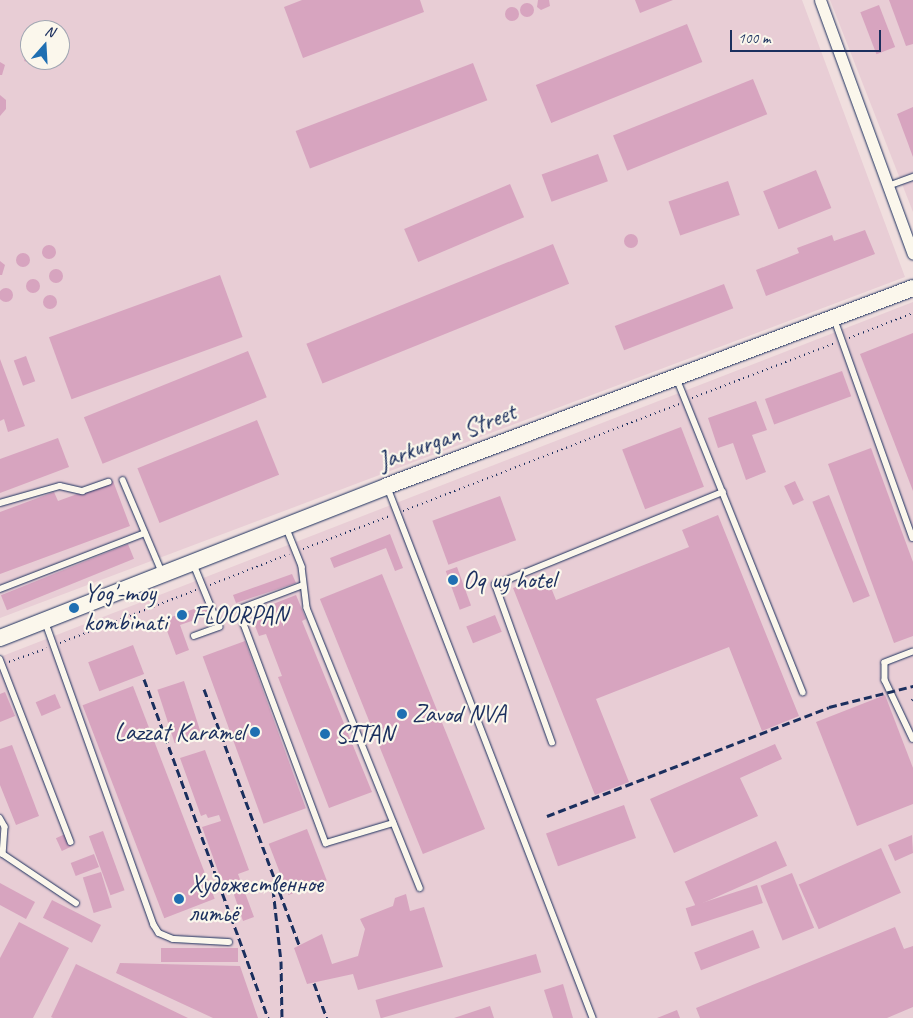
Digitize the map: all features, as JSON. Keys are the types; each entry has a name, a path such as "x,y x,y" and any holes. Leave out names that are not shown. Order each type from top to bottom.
{"main road":[{"name":"Jarkurgan Street","path":"0,638 162,574 389,490 913,288"},
{"name":"Jarkurgan Street","path":"0,648 290,534 389,490 683,393 840,333 913,298"}],"street":[{"path":"820,0 913,254"}],"lane":[{"path":"888,186 913,177"},
{"path":"840,333 913,538"},
{"path":"683,393 803,692"},
{"path":"123,480 162,574"},
{"path":"0,503 60,486 82,490 108,482"},
{"path":"389,490 593,1018"},
{"path":"552,743 494,585 723,492"},
{"path":"0,589 145,533"},
{"path":"290,534 302,567 302,586 306,608 420,888"},
{"path":"194,636 219,627 196,571"},
{"path":"302,586 242,609 244,624 326,843 393,823"},
{"path":"48,628 154,925 159,933 173,939 229,942"},
{"path":"913,652 886,663 885,672 889,693 913,739"},
{"path":"1,662 71,842"},
{"path":"0,818 5,827 3,854 76,903"}],"path":[{"path":"1,662 53,645 397,513 683,393 840,333 913,313"}],"shaded area":[{"path":"0,0 802,0 905,277 0,618"},
{"path":"830,0 913,0 913,212"},
{"path":"913,302 913,1018 0,1018 0,657"}],"building":[{"path":"302,0 420,0 424,12 303,58 284,7"},
{"path":"538,0 549,0 550,6 541,10 537,7"},
{"path":"635,0 673,0 640,13"},
{"path":"889,0 913,0 913,44 906,46"},
{"path":"527,3 532,5 534,10 532,15 527,17 522,15 520,10 522,5"},
{"path":"879,5 895,47 876,54 860,12"},
{"path":"512,7 517,9 519,14 517,19 512,21 507,19 505,14 507,9"},
{"path":"687,24 702,62 551,123 536,85"},
{"path":"0,62 5,65 2,75 0,75"},
{"path":"473,63 487,100 310,168 296,131"},
{"path":"753,79 767,114 627,171 613,136"},
{"path":"0,95 6,100 6,109 0,116"},
{"path":"913,107 913,157 897,114"},
{"path":"598,154 608,181 552,202 542,175"},
{"path":"816,170 831,208 779,229 763,191"},
{"path":"728,181 740,215 680,236 668,202"},
{"path":"510,184 524,217 418,262 404,229"},
{"path":"865,230 875,254 766,296 756,270 799,253 797,248 832,235 834,241"},
{"path":"631,234 636,236 638,241 636,246 631,248 626,246 624,241 626,236"},
{"path":"553,244 569,284 322,384 306,344"},
{"path":"49,245 54,247 56,252 54,257 49,259 44,257 42,252 44,247"},
{"path":"23,253 28,255 30,260 28,265 23,267 18,265 16,260 18,255"},
{"path":"0,261 5,265 2,275 0,275"},
{"path":"56,269 61,271 63,276 61,281 56,283 51,281 49,276 51,271"},
{"path":"220,275 243,337 72,399 49,337"},
{"path":"33,279 38,281 40,286 38,291 33,293 28,291 26,286 28,281"},
{"path":"724,284 733,308 624,350 615,326"},
{"path":"6,288 11,290 13,295 11,300 6,302 1,300 -1,295 1,290"},
{"path":"50,295 55,297 57,302 55,307 50,309 45,307 43,302 45,297"},
{"path":"913,333 913,491 860,354"},
{"path":"248,351 267,397 103,464 84,417"},
{"path":"26,356 35,381 23,386 14,360"},
{"path":"0,359 25,426 8,432 4,419 0,421"},
{"path":"842,371 851,396 774,424 765,399"},
{"path":"756,401 767,430 752,435 766,472 746,480 733,443 718,448 708,418"},
{"path":"257,420 279,475 159,523 137,468"},
{"path":"681,427 704,487 645,509 622,450"},
{"path":"58,438 69,467 0,493 0,459"},
{"path":"871,448 913,562 913,636 894,643 828,464"},
{"path":"113,481 130,526 0,574 0,512 54,492 58,501"},
{"path":"795,481 804,500 793,505 784,486"},
{"path":"829,495 870,596 853,603 812,502"},
{"path":"500,496 516,540 448,565 432,521"},
{"path":"718,515 799,716 762,731 729,647 596,699 629,782 595,795 513,588 546,575 556,600 689,547 682,530"},
{"path":"390,534 403,568 395,571 386,548 334,568 330,558"},
{"path":"128,544 134,559 7,610 1,595"},
{"path":"457,567 471,606 460,610 446,571"},
{"path":"292,574 296,583 236,603 233,595"},
{"name":"Zavod NVA","path":"382,574 485,829 423,854 320,599"},
{"name":"SITAN","path":"296,595 306,619 302,621 372,792 329,808 278,677 282,676 266,634 259,636 250,613"},
{"path":"205,605 209,615 180,625 189,650 176,655 163,620"},
{"path":"495,615 502,632 473,643 466,627"},
{"name":"Lazzat Karamel","path":"245,641 306,808 264,824 203,656"},
{"path":"133,645 144,674 99,691 88,662"},
{"path":"184,681 201,734 175,743 157,690"},
{"path":"133,686 215,899 164,918 83,705"},
{"path":"5,692 15,716 0,722 0,694"},
{"path":"55,694 61,708 42,716 36,702"},
{"path":"885,695 913,768 913,804 857,826 816,722"},
{"path":"775,744 782,759 740,778 758,816 674,853 650,799"},
{"path":"12,745 39,816 16,825 0,785 0,749"},
{"path":"205,750 249,870 238,874 254,917 243,921 229,880 222,882 202,827 221,821 219,815 208,818 206,814 201,816 180,758"},
{"path":"624,805 636,838 558,866 546,833"},
{"path":"307,829 327,880 288,895 269,844"},
{"path":"103,831 125,890 110,895 89,836"},
{"path":"65,834 71,847 62,851 56,838"},
{"path":"912,835 913,853 895,861 888,845"},
{"path":"776,841 787,866 696,906 685,882"},
{"path":"881,848 901,893 819,929 799,885"},
{"path":"94,854 99,867 76,876 71,863"},
{"path":"101,872 112,907 94,913 83,878"},
{"path":"792,873 814,928 783,940 760,886"},
{"path":"0,883 35,902 26,919 0,905"},
{"path":"757,885 763,903 692,926 686,908"},
{"path":"406,894 410,911 424,907 443,967 358,990 353,974 307,984 294,948 322,934 332,964 358,956 365,929 360,919 393,906 395,898"},
{"path":"52,900 101,925 92,943 43,918"},
{"path":"19,922 69,948 33,1018 0,1018 0,958"},
{"path":"895,927 904,949 913,946 913,1007 887,1018 700,1018 696,1008"},
{"path":"753,930 760,948 701,970 694,953"},
{"path":"161,948 238,948 238,962 161,962"},
{"path":"536,954 541,972 382,1018 375,1000"},
{"path":"120,963 240,966 258,1018 213,1018 116,973"},
{"path":"76,964 188,1018 53,1018 51,1017"},
{"path":"563,984 573,1018 553,1018 544,990"},
{"path":"490,1006 494,1018 454,1018"},
{"path":"677,1010 680,1018 657,1018"}],"railway":[{"path":"144,679 268,1018"},
{"path":"547,816 829,707 913,686"},
{"path":"204,689 299,945"},
{"path":"273,889 281,961 282,1018"},
{"path":"314,983 327,1018"}],"place":[{"name":"Oq uy hotel","path":"453,580"},
{"name":"Yog'-moy kombinati","path":"74,608"},
{"name":"FLOORPAN","path":"182,615"},
{"name":"Zavod NVA","path":"402,714"},
{"name":"Lazzat Karamel","path":"255,732"},
{"name":"SITAN","path":"325,734"},
{"name":"Художественное литьё","path":"179,899"}]}
